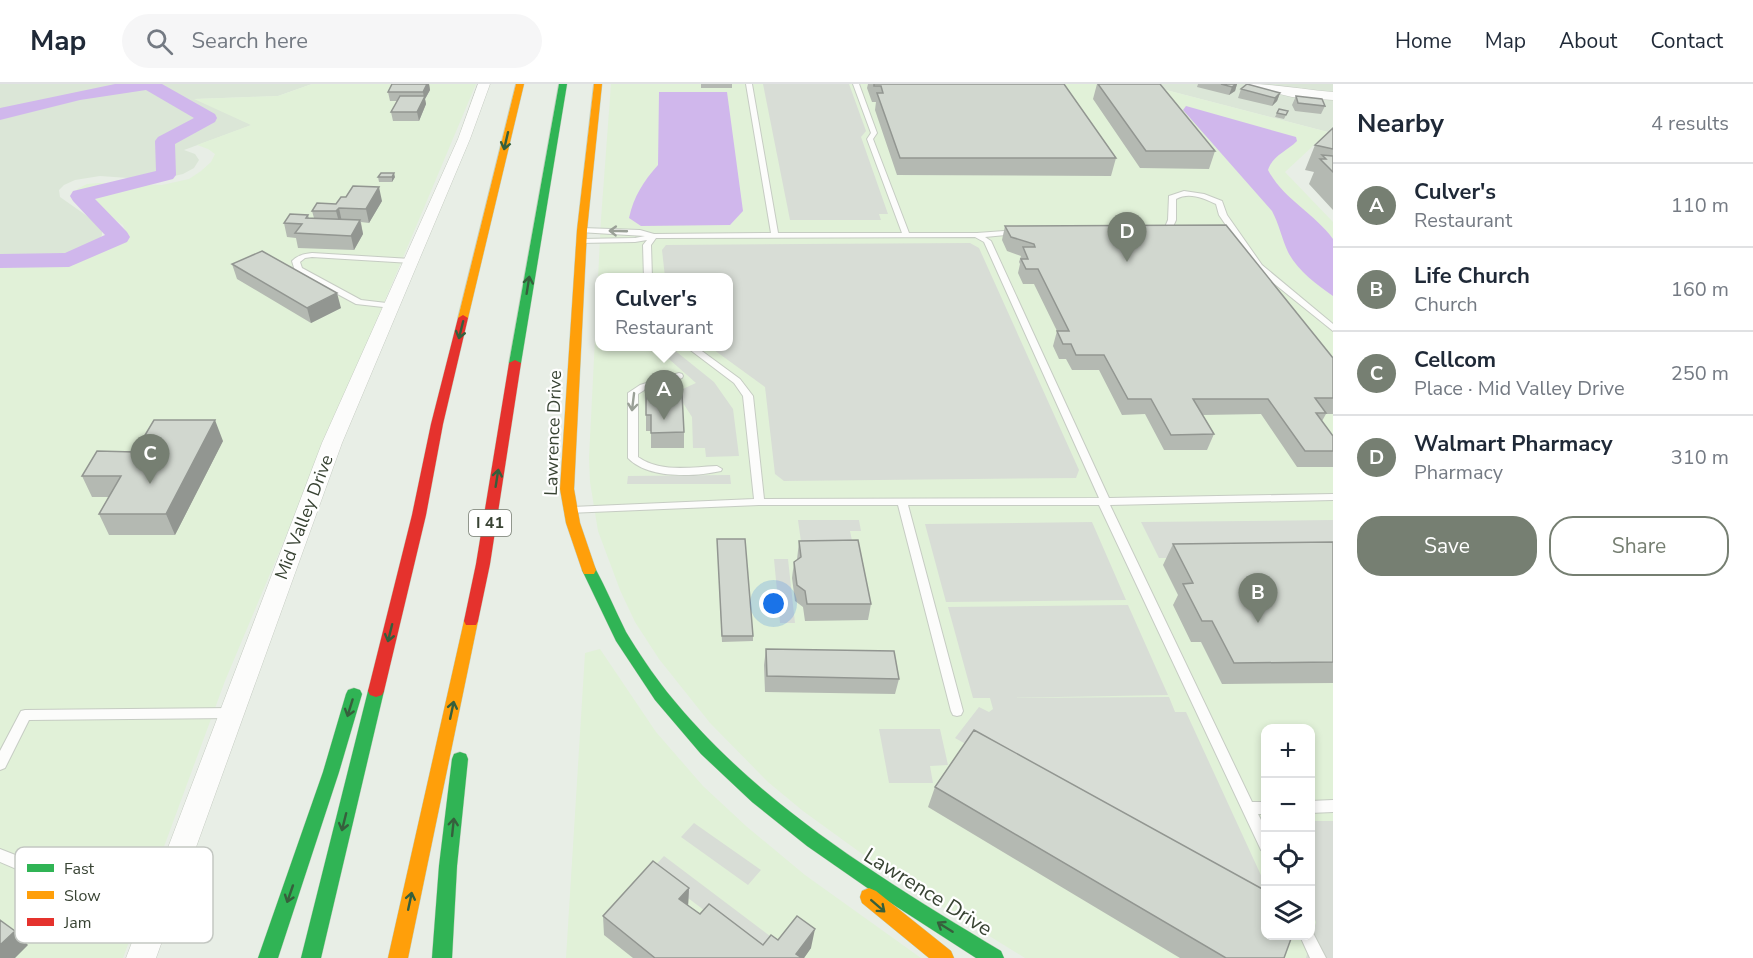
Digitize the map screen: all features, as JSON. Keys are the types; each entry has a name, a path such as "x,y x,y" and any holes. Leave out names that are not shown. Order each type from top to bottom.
{"main road":[{"path":"311,958 419,515 437,424 520,84"},
{"name":"I 41","path":"398,958 483,564 536,232 563,84"},
{"name":"Lawrence Drive","path":"598,84 582,236 568,440 567,489 569,511 600,595 640,666 674,712 747,787 840,862 994,958"},
{"path":"374,639 419,515"},
{"path":"465,718 483,564"},
{"path":"268,958 358,684"},
{"path":"442,958 448,866 462,741"},
{"name":"Lawrence Drive","path":"840,862 873,903 944,958"}],"street":[{"name":"Mid Valley Drive","path":"181,847 332,443 464,139 484,84"},
{"path":"1255,84 1292,93 1333,96"},
{"name":"Mid Valley Drive","path":"141,958 146,943"}],"lane":[{"path":"749,84 776,236"},
{"path":"856,84 874,133 870,139 906,235"},
{"path":"1152,231 1168,229 1172,220 1172,198 1179,193 1200,195 1218,203 1259,267 1333,328"},
{"path":"582,236 635,240 654,236 977,235 1030,232"},
{"path":"977,235 987,241 1104,502 1261,835"},
{"path":"648,273 647,245 654,236"},
{"path":"392,306 359,302 298,269 295,266 296,261 303,256 312,255 411,261"},
{"path":"696,351 737,381 748,396 759,502"},
{"path":"679,376 643,387 633,393 633,458 649,468 669,471 717,469"},
{"path":"569,511 759,502 1104,502 1333,497"},
{"path":"902,502 957,711"},
{"path":"0,764 26,716 232,712"},
{"path":"1315,807 1333,806"},
{"path":"1248,808 1261,808"},
{"path":"0,855 15,861"},
{"path":"1310,940 1318,958"}],"shaded area":[{"path":"0,84 312,84 278,96 196,99 252,125 184,150 195,154 199,160 194,168 183,174 156,180 100,176 75,180 64,185 59,190 60,197 90,218 102,230 97,243 59,256 0,258"},
{"path":"312,84 476,84 225,681 164,847 15,847 15,943 129,943 123,958 0,958 0,265 75,262 106,248 119,240 125,231 123,225 75,193 77,189 87,184 162,185 189,179 211,162 215,154 197,145 251,125 194,99 278,96"},
{"path":"611,84 1143,84 1328,132 1285,172 1333,222 1333,958 1025,958 894,877 803,811 768,782 710,723 659,659 635,622 620,590 598,531 590,482 589,458 595,338 595,351 733,351 733,273 598,273"},
{"path":"763,84 849,84 866,131 861,137 888,214 879,214 881,220 790,220"},
{"path":"1143,84 1333,84 1333,134 1328,132"},
{"path":"659,92 727,92 743,211 730,225 641,226 629,218 640,190 658,165"},
{"path":"1186,106 1296,137 1297,141 1276,157 1268,170 1290,198 1317,221 1333,239 1333,296 1297,265 1288,252 1272,211 1183,110"},
{"path":"970,243 979,248 1079,470 1076,478 784,481 775,474 765,387 716,351 733,351 733,273 665,273 662,250 666,245"},
{"path":"675,351 714,382 733,409 739,456 706,457 705,448 693,448 692,417 676,392 696,383 661,352"},
{"path":"730,475 731,484 627,484 628,476"},
{"path":"798,520 859,520 861,531 850,531 855,555 803,556"},
{"path":"1333,520 1333,557 1159,558 1141,522"},
{"path":"1092,522 1126,600 946,602 925,524"},
{"path":"774,559 788,559 795,623 780,623"},
{"path":"1128,605 1168,695 1009,698 1169,697 1175,712 1186,712 1261,875 1261,901 1258,907 955,738 979,707 989,712 993,709 990,698 973,698 948,607"},
{"path":"600,649 656,732 703,786 746,826 805,875 921,958 566,958 585,653"},
{"path":"879,729 940,729 948,765 930,766 933,783 889,783"},
{"path":"1315,821 1333,821 1333,958 1306,958 1311,940 1315,940"},
{"path":"694,823 761,870 748,885 681,837"},
{"path":"664,856 770,936 758,951 651,870"}],"building":[{"path":"392,84 427,84 423,92 388,92"},
{"path":"874,84 1064,84 1116,158 900,158 877,93 883,93 881,86 874,86"},
{"path":"1098,84 1160,84 1215,151 1146,151"},
{"path":"1247,84 1280,93 1275,98 1241,89"},
{"path":"400,96 425,96 417,112 391,112"},
{"path":"1296,96 1322,99 1325,106 1298,103"},
{"path":"1279,109 1288,111 1286,115 1277,113"},
{"path":"1333,128 1333,149 1315,145"},
{"path":"1322,155 1333,156 1333,172 1320,159 1326,159"},
{"path":"381,173 394,173 392,177 378,177"},
{"path":"353,186 379,187 366,209 339,208 336,211 312,211 317,203 336,204 341,197 346,197"},
{"path":"290,214 308,215 306,218 360,220 351,236 295,233 302,224 284,223"},
{"path":"1226,225 1333,358 1333,398 1315,398 1326,413 1316,413 1333,436 1333,451 1305,451 1268,399 1193,399 1214,434 1171,435 1151,399 1128,399 1104,355 1076,355 1071,344 1063,344 1057,331 1069,331 1038,269 1026,269 1021,259 1028,259 1023,247 1035,247 1034,244 1011,237 1005,226"},
{"path":"262,251 337,293 307,308 232,264"},
{"path":"646,394 682,394 684,432 651,433 651,415 646,415"},
{"path":"154,420 215,420 166,514 99,514 121,476 82,476 97,451 135,452"},
{"path":"717,539 745,539 753,636 722,636"},
{"path":"858,540 871,604 807,604 805,591 797,585 794,562 801,557 799,541"},
{"path":"1333,542 1333,662 1234,663 1212,621 1202,621 1183,584 1193,583 1173,544"},
{"path":"766,649 894,651 899,679 767,676"},
{"path":"974,730 1261,888 1261,940 1291,940 1284,958 1226,958 935,787"},
{"path":"653,861 689,888 679,899 700,914 709,904 763,945 771,935 778,940 797,916 815,929 796,954 802,958 655,958 603,916"},
{"path":"0,920 15,931 0,945"}],"waterway":[{"path":"0,114 80,95 148,84"},
{"path":"0,261 69,260 119,237 81,196 166,175 165,141 208,118 149,84"}],"traffic: fast":[{"path":"515,363 563,84"},
{"path":"589,570 621,637 661,696 707,749 758,797 814,840 872,881 994,958"},
{"path":"311,958 376,691"},
{"path":"268,958 331,772 354,694"},
{"path":"442,958 448,866 460,759"}],"traffic: slow":[{"path":"463,318 520,84"},
{"path":"589,570 573,523 567,489 582,230 598,84"},
{"path":"398,958 471,621"},
{"path":"869,897 944,958"}],"traffic: jam":[{"path":"376,691 419,515 437,424 463,318"},
{"path":"471,621 483,564 515,363"}],"place":[{"name":"Walmart Pharmacy","path":"1127,262"},
{"name":"Culver's","path":"664,420"},
{"name":"Cellcom","path":"150,484"},
{"name":"Life Church","path":"1258,623"}]}
